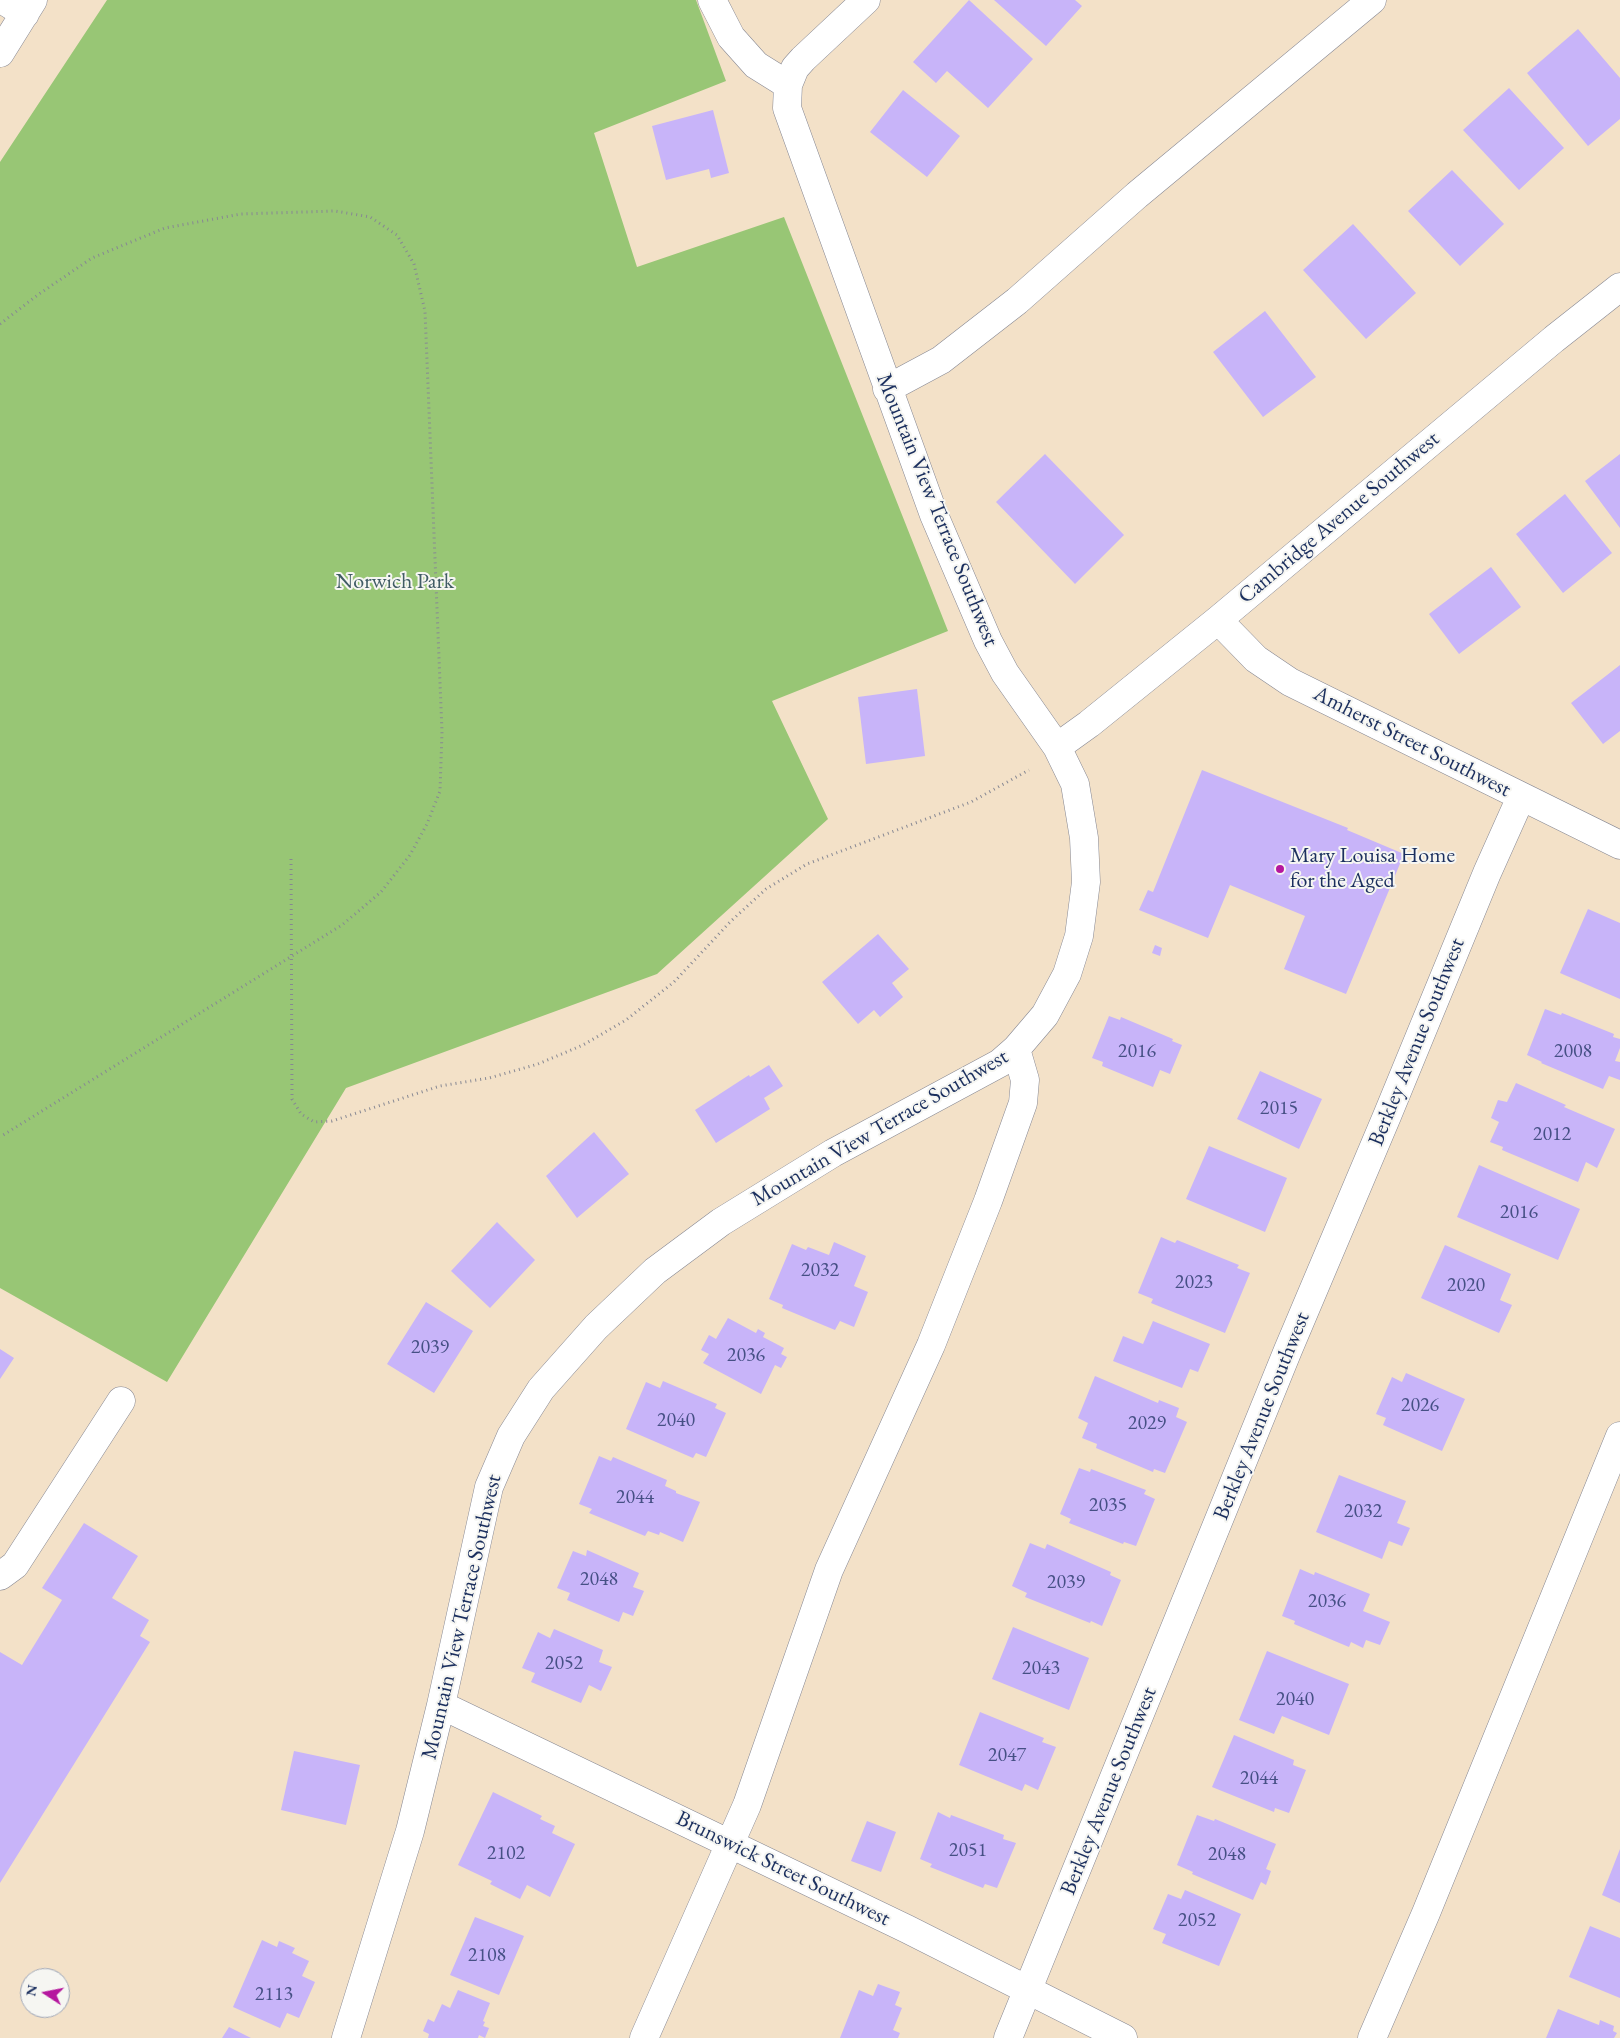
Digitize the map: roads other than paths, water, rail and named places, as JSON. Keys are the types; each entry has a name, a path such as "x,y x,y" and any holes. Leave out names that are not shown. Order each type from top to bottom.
{"street":[{"path":"712,0 731,37 737,44 756,64 788,85 795,68 803,59 866,0"},
{"path":"887,389 941,360 1017,301 1137,195 1372,0"},
{"path":"0,53 20,4"},
{"name":"Mountain View Terrace Southwest","path":"346,2038 410,1831 442,1705 489,1487 511,1436 547,1382 596,1327 655,1271 721,1222 833,1153 1000,1062 1016,1049 1045,1015 1067,974 1079,936 1086,882 1084,838 1075,784 1057,747 1005,673 988,641 934,514 887,389 787,108 788,85"},
{"name":"Cambridge Avenue Southwest","path":"1057,747 1089,724 1218,620 1554,339 1620,287"},
{"name":"Amherst Street Southwest","path":"1218,620 1256,659 1290,682 1620,845"},
{"name":"Berkley Avenue Southwest","path":"1008,2038 1288,1350 1388,1116 1487,873 1521,797"},
{"path":"644,2038 747,1805 829,1570 931,1345 988,1201 1023,1103 1025,1080 1016,1049"},
{"path":"0,1576 15,1565 120,1400"},
{"path":"1372,2038 1426,1913 1620,1436"},
{"name":"Brunswick Street Southwest","path":"442,1705 907,1929 1123,2038"}],"place":[{"name":"Mary Louisa Home for the Aged","path":"1280,869"}],"park label":[{"name":"Norwich Park","path":"395,582"}]}
